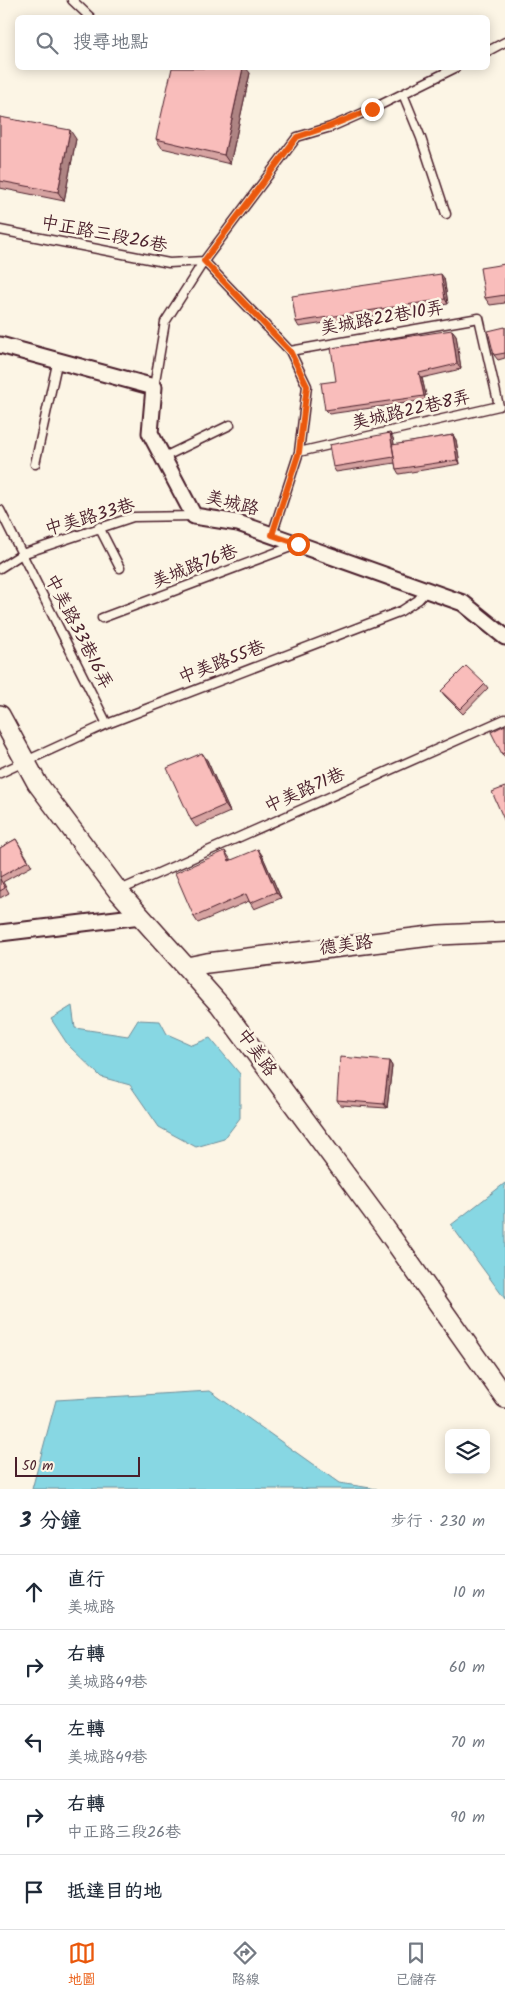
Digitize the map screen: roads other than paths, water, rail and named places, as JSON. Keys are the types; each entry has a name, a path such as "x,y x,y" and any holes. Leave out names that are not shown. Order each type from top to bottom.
{"street":[{"path":"0,345 154,387"},
{"name":"美城路","path":"154,387 150,433 194,516 238,523 463,603 505,637"},
{"name":"中美路","path":"0,715 37,783 118,891 220,1004 385,1228 505,1398"},
{"path":"0,933 141,916"},
{"name":"德美路","path":"187,968 216,962 439,935 505,932"}],"lane":[{"path":"72,0 88,15"},
{"path":"490,50 505,42"},
{"path":"154,387 165,322 204,261 297,137 330,126 404,94 451,70"},
{"path":"404,94 421,138 446,214"},
{"name":"中正路三段26巷","path":"0,230 168,263 204,261"},
{"path":"204,261 290,351 307,386 299,452 272,535"},
{"name":"美城路22巷10弄","path":"290,351 479,318"},
{"name":"美城路22巷8弄","path":"299,452 499,406 479,318"},
{"path":"36,464 58,360"},
{"path":"164,457 230,425"},
{"name":"中美路33巷16弄","path":"0,510 108,724"},
{"name":"中美路33巷","path":"0,568 22,554 133,517 194,516"},
{"path":"99,527 120,568"},
{"name":"美城路76巷","path":"102,618 298,544"},
{"name":"中美路55巷","path":"0,773 108,724 401,611 418,600 428,590"},
{"name":"中美路71巷","path":"118,891 505,719"}],"water":[{"path":"72,1006 75,1028 128,1036 138,1020 160,1021 167,1034 192,1045 210,1038 240,1074 240,1118 224,1139 196,1147 159,1127 130,1085 101,1077 68,1045 51,1019"},
{"path":"505,1183 505,1299 451,1225"},
{"path":"210,1391 339,1483 377,1489 32,1489 56,1400"}]}
